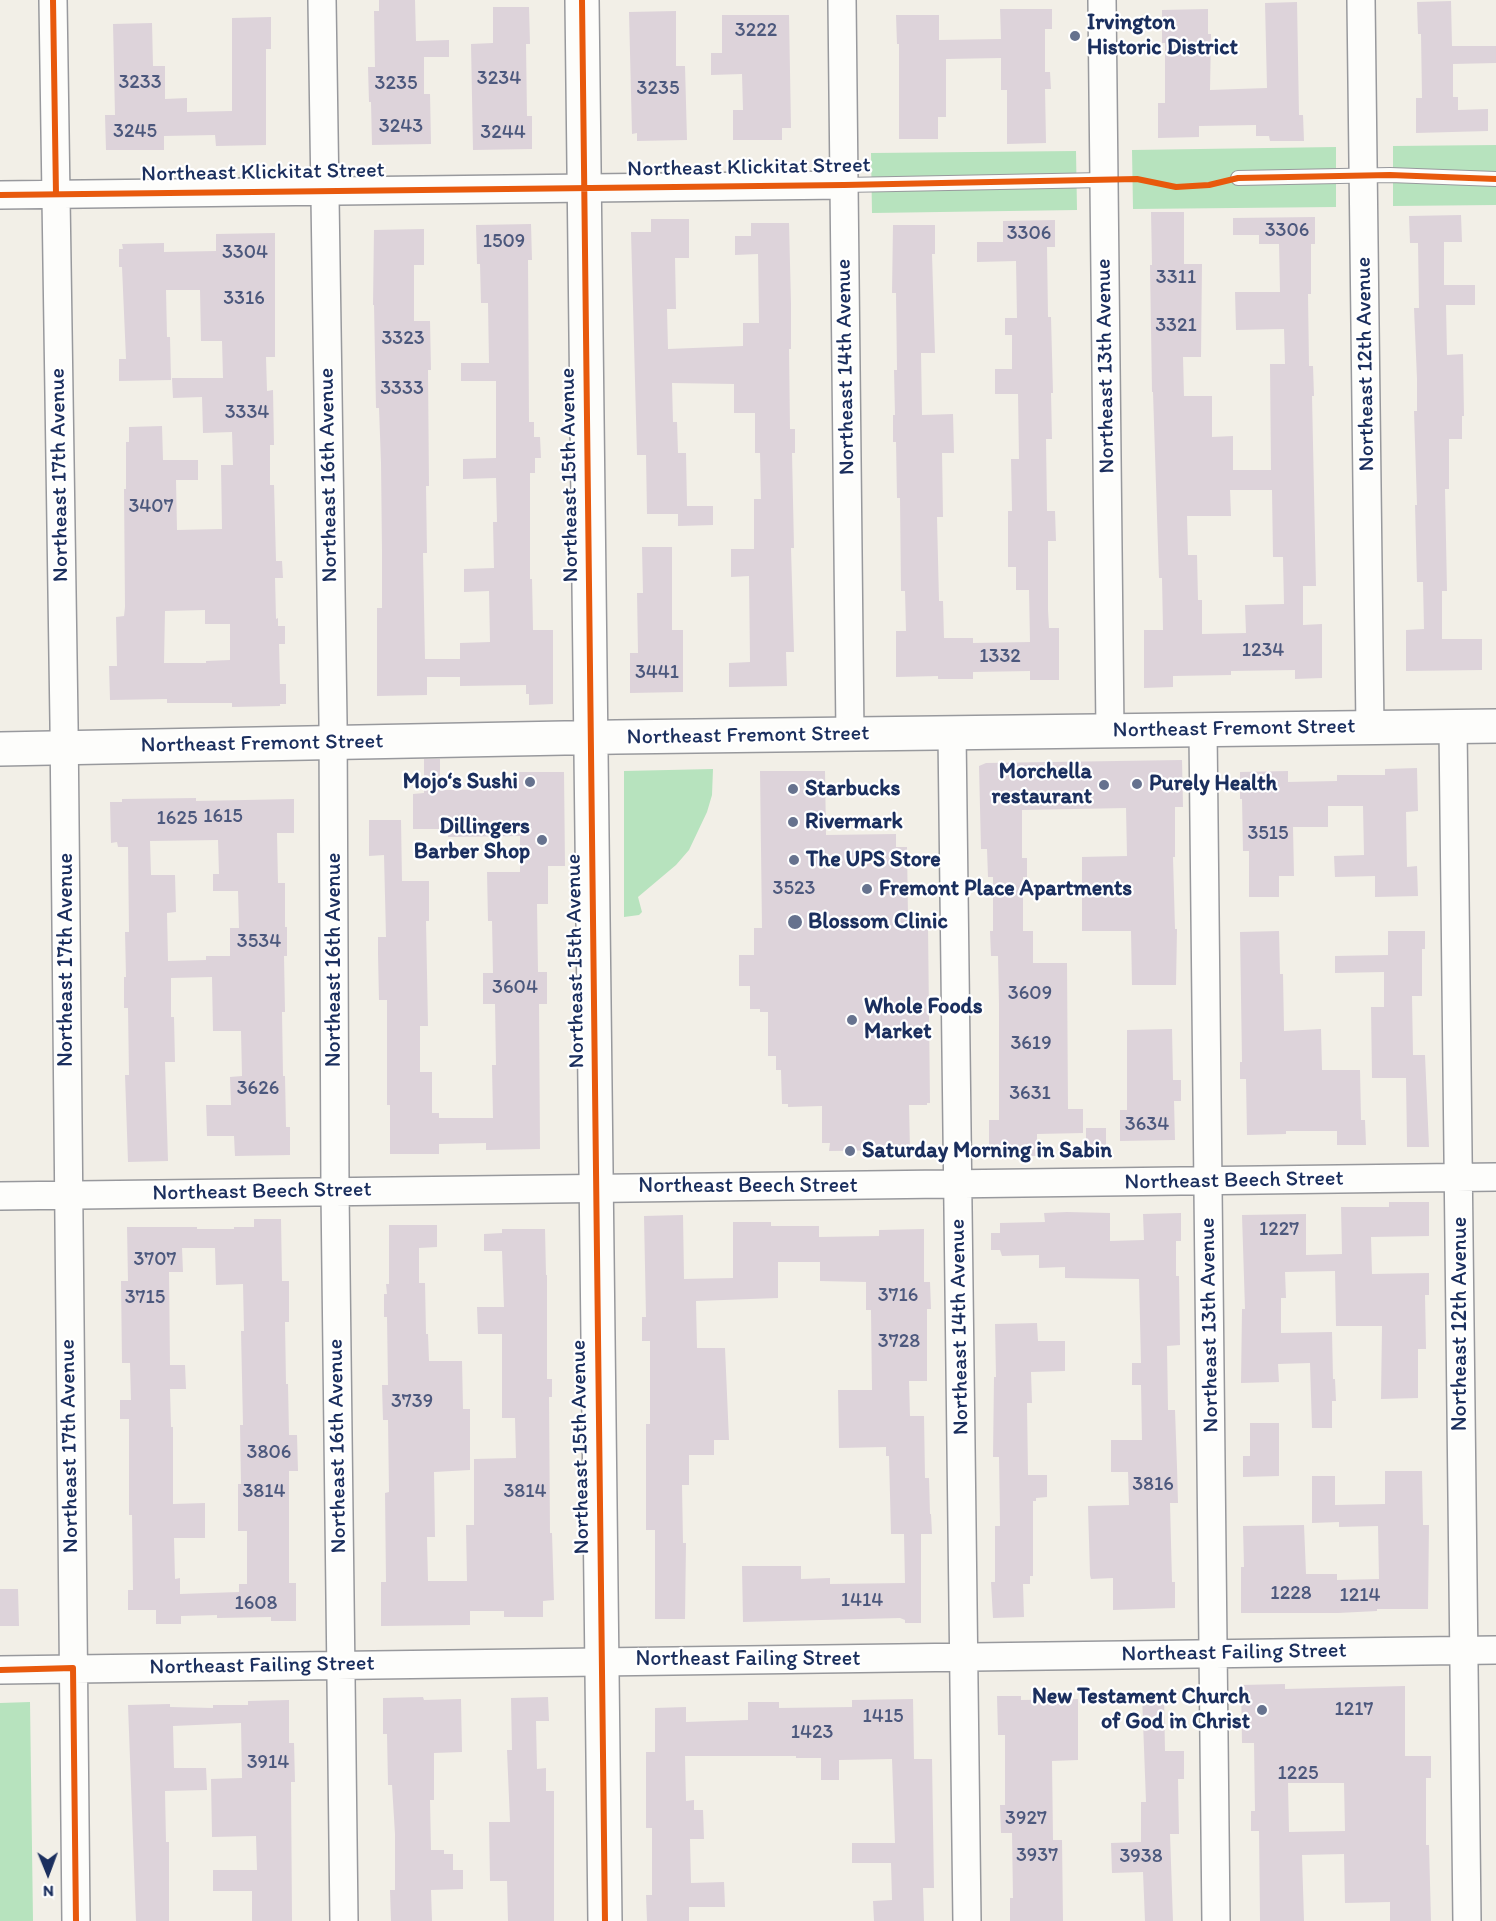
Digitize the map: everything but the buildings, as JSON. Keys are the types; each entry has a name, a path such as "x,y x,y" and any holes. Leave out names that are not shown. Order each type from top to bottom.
{"street":[{"name":"Northeast 17th Avenue","path":"53,0 64,748 76,1921"},
{"name":"Northeast 16th Avenue","path":"322,0 333,742 334,1191 344,1921"},
{"name":"Northeast 15th Avenue","path":"582,0 605,1921"},
{"name":"Northeast 14th Avenue","path":"842,0 850,735"},
{"name":"Northeast 13th Avenue","path":"1102,0 1110,731"},
{"name":"Northeast 12th Avenue","path":"1361,0 1370,728"},
{"name":"Northeast Klickitat Street","path":"0,195 844,185"},
{"name":"Northeast Fremont Street","path":"0,749 591,738 1496,726"},
{"name":"Northeast 12th Avenue","path":"1453,727 1462,1650 1467,1921"},
{"name":"Northeast 13th Avenue","path":"1203,730 1216,1921"},
{"name":"Northeast 14th Avenue","path":"952,733 967,1921"},
{"name":"Northeast Beech Street","path":"0,1196 1496,1177"},
{"name":"Northeast Failing Street","path":"0,1670 602,1660 1496,1650"}],"lane":[{"path":"1238,178 1364,176 1496,179"},
{"name":"Northeast Klickitat Street","path":"844,185 1104,180"}],"green space":[{"path":"1496,145 1496,205 1393,206 1393,146"},
{"path":"1336,147 1336,207 1133,209 1132,150"},
{"path":"1076,151 1077,210 872,213 871,153"},
{"path":"713,769 712,795 707,812 689,850 676,865 638,897 642,912 639,915 624,917 624,771"},
{"path":"30,1702 33,1921 0,1921 0,1703"}],"cycle path":[{"path":"53,0 56,194"},
{"path":"582,0 605,1921"},
{"path":"0,195 844,185 1137,179 1176,187 1209,185 1238,178 1390,175 1496,179"},
{"path":"0,1670 73,1668 76,1921"}],"place":[{"name":"Irvington Historic District","path":"1075,36"},
{"name":"Mojo‘s Sushi","path":"530,782"},
{"name":"Purely Health","path":"1137,784"},
{"name":"Morchella restaurant","path":"1104,785"},
{"name":"Starbucks","path":"793,789"},
{"name":"Rivermark","path":"793,822"},
{"name":"Dillingers Barber Shop","path":"542,840"},
{"name":"The UPS Store","path":"794,860"},
{"name":"Fremont Place Apartments","path":"867,889"},
{"name":"Blossom Clinic","path":"795,922"},
{"name":"Whole Foods Market","path":"852,1020"},
{"name":"Saturday Morning in Sabin","path":"850,1151"},
{"name":"New Testament Church of God in Christ","path":"1262,1710"}]}
